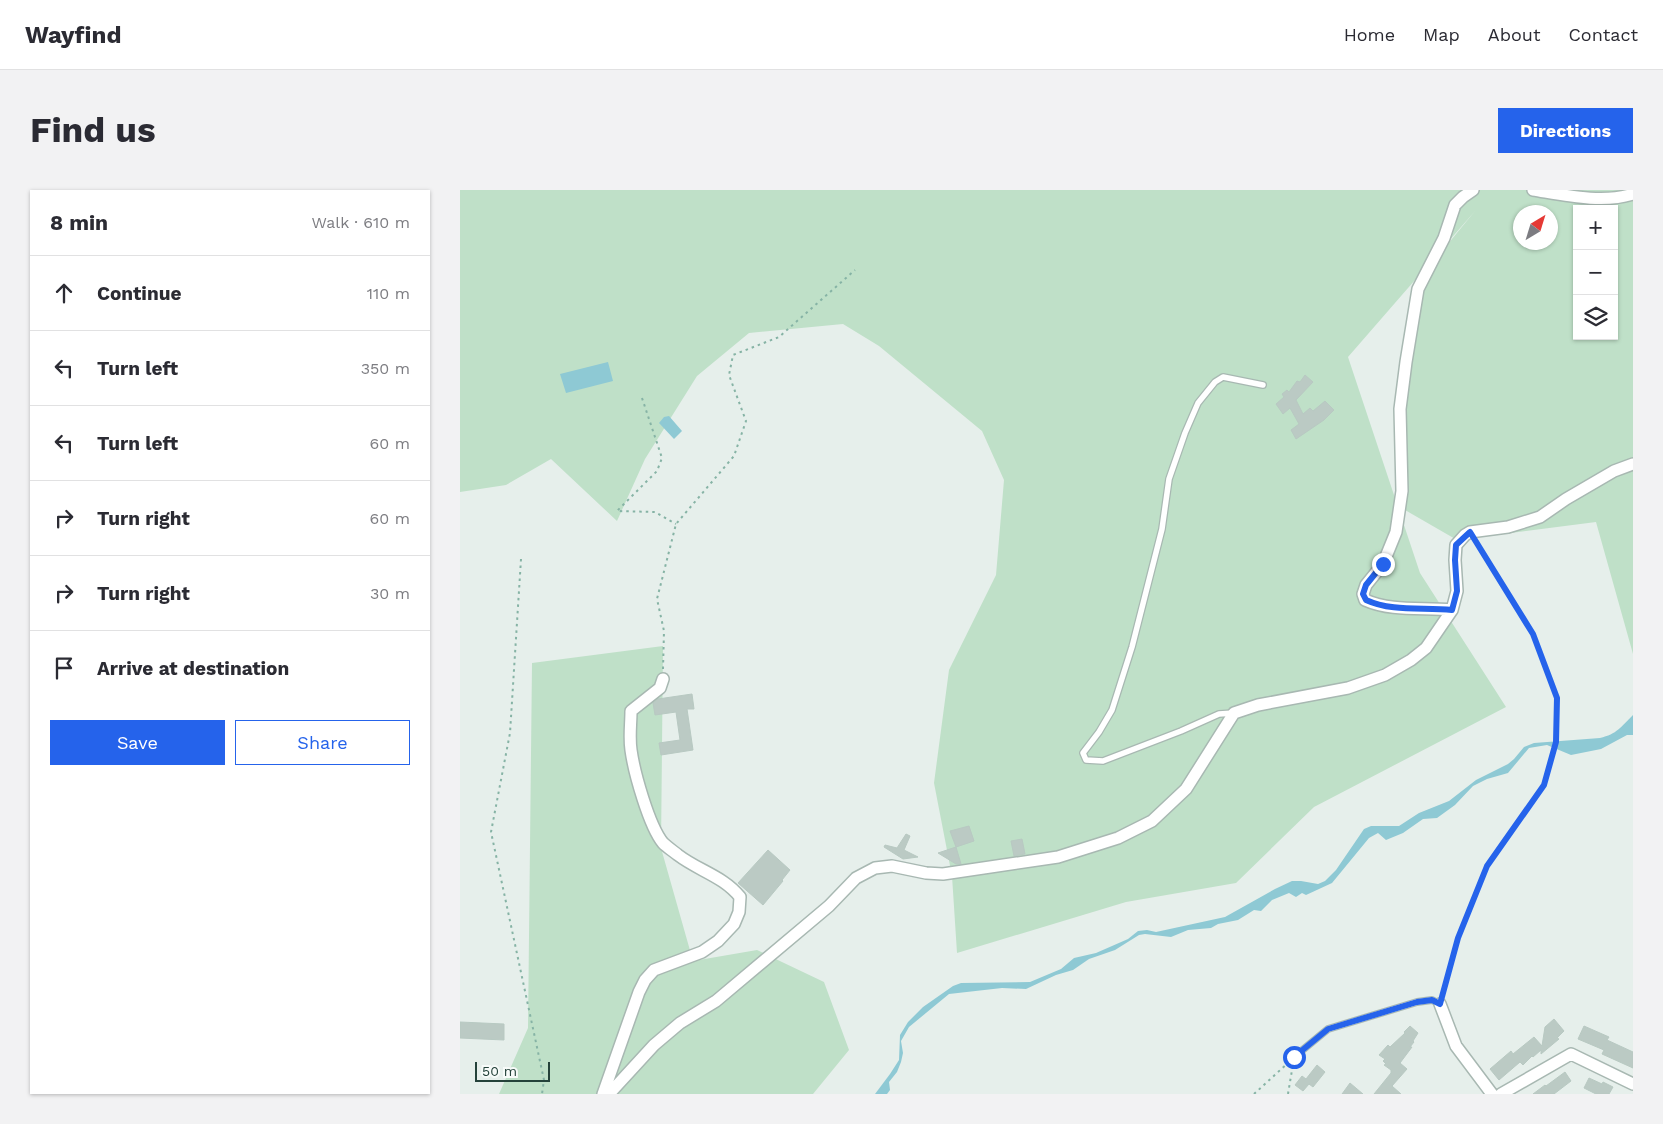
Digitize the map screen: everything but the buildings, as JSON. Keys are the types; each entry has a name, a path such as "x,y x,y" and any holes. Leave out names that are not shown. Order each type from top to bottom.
{"street":[{"path":"1452,610 1390,608 1366,600 1363,594 1366,585 1383,564 1396,532 1402,491 1400,409 1418,289 1444,238 1455,205 1463,196 1473,190"},
{"path":"1533,190 1582,198 1622,198 1633,194"},
{"path":"609,1094 654,1045 680,1024 716,1001 829,906 856,878 875,868 892,866 934,874 982,869 1058,857 1118,838 1152,821 1186,789 1234,713 1258,705 1348,688 1385,675 1411,660 1426,648 1452,610 1457,591 1456,545 1468,533 1508,527 1540,517 1566,499 1614,471 1633,464"},
{"path":"603,1094 645,980 654,970 702,952 718,941 734,924 739,912 740,897 732,887 721,879 698,869 663,843 654,828 644,802 631,749 631,711 660,688 663,679"},
{"path":"1440,1004 1456,1046 1492,1094"},
{"path":"1501,1094 1571,1054 1633,1084"}],"lane":[{"path":"1234,713 1219,714 1103,761 1086,760 1083,754 1112,710 1132,647 1162,529 1169,479 1198,403 1214,382 1223,377 1263,385"},
{"path":"1294,1057 1328,1029 1417,1002 1432,1000 1440,1004"}],"path":[{"path":"663,679 664,631 657,599 676,524 734,456 746,421 729,375 733,355 779,337 855,270"},
{"path":"642,398 662,458 658,471 617,511 655,512 676,524"},
{"path":"1440,1004 1458,938 1487,866 1544,785 1556,742 1557,698 1533,634 1468,533"},
{"path":"521,559 510,733 491,832 544,1080 542,1094"},
{"path":"1254,1094 1294,1057"},
{"path":"1288,1094 1294,1057"}],"green space":[{"path":"460,190 1633,190 1633,654 1596,522 1457,540 1405,510 1396,405 1419,279 1475,211 1348,357 1420,573 1506,707 1314,807 1236,883 1126,902 957,953 952,876 934,783 949,670 996,575 1004,480 982,431 879,346 843,324 749,333 697,376 645,459 617,521 551,459 506,485 460,492"},
{"path":"663,646 661,848 693,961 757,950 824,982 849,1050 813,1094 499,1094 528,1028 532,663"}],"water":[{"path":"608,362 613,381 566,393 560,374"},
{"path":"669,416 682,431 674,439 659,423 664,417"},
{"path":"1633,715 1633,735 1627,735 1601,749 1571,755 1547,745 1529,748 1508,773 1487,779 1473,786 1455,805 1437,818 1423,819 1403,833 1386,840 1378,833 1369,838 1332,883 1306,895 1302,893 1296,897 1289,893 1272,900 1261,911 1254,910 1238,920 1218,924 1211,928 1188,930 1171,937 1139,935 1115,950 1089,959 1073,970 1056,975 1026,989 1002,988 949,994 909,1027 901,1041 903,1053 901,1062 897,1072 889,1082 890,1090 887,1094 875,1094 899,1060 900,1035 908,1022 923,1007 953,986 961,983 1030,982 1061,969 1074,958 1096,953 1128,939 1138,931 1156,932 1225,917 1292,881 1318,884 1325,881 1336,870 1364,829 1371,826 1399,826 1419,813 1449,801 1476,780 1508,764 1524,747 1534,743 1600,738 1618,730"}],"route":[{"path":"1294,1057 1328,1029 1417,1002 1432,1000 1440,1004 1458,938 1487,866 1544,785 1556,742 1557,698 1533,634 1470,532 1456,545 1457,591 1452,610 1390,608 1366,600 1363,594 1366,585 1383,564"}]}
